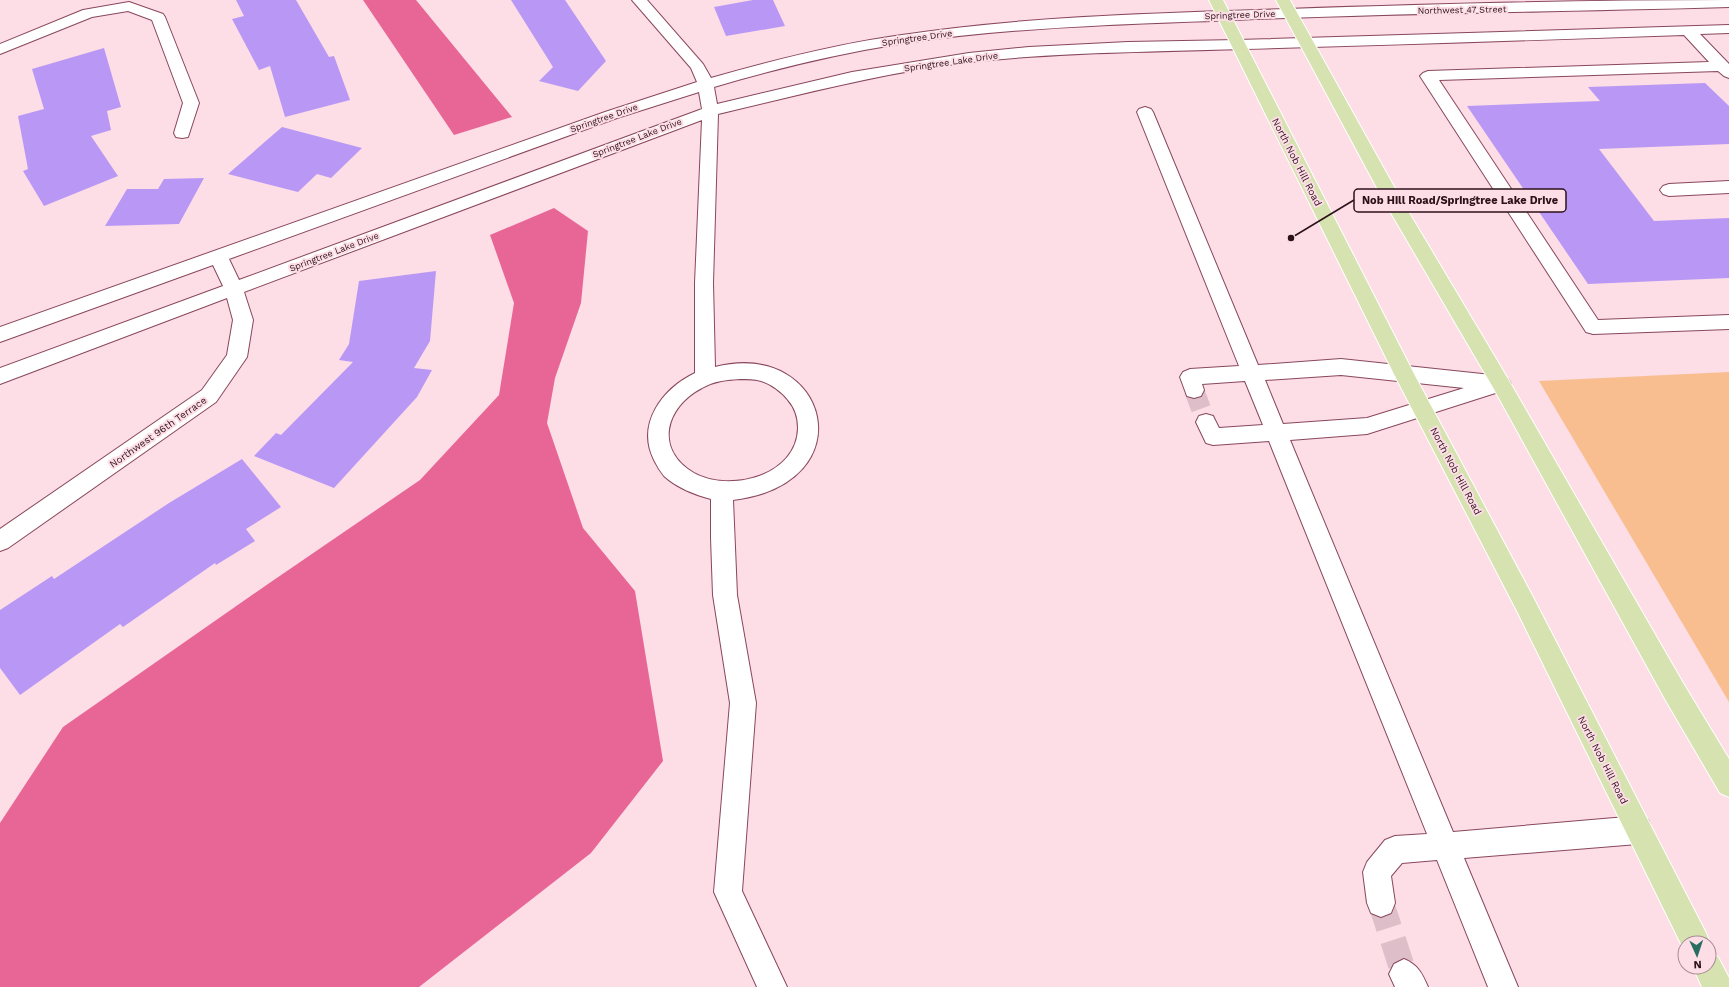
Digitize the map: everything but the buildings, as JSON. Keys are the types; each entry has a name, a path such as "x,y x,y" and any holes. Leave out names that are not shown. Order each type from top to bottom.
{"main road":[{"name":"North Nob Hill Road","path":"1216,0 1404,374 1525,604 1692,935"},
{"path":"1283,0 1393,201 1502,384 1674,691 1729,784"},
{"path":"1712,975 1718,987"}],"street":[{"path":"639,0 698,67 706,84 710,111 704,283 705,378"},
{"name":"Northwest 47 Street","path":"1291,13 1577,4 1613,6 1729,3"},
{"path":"0,49 88,13 129,6 158,17 191,102 182,133"},
{"path":"1613,6 1636,32"},
{"name":"Springtree Drive","path":"218,256 556,134 706,84 775,65 861,46 987,29 1073,23 1291,13"},
{"path":"1306,43 1729,29"},
{"path":"1688,31 1726,70"},
{"name":"Springtree Lake Drive","path":"0,376 710,111 852,77 969,58 1029,52 1128,47 1306,43"},
{"path":"1726,70 1428,76 1593,327 1729,322"},
{"path":"1145,112 1503,987"},
{"path":"1669,190 1729,187"},
{"path":"0,335 218,256"},
{"name":"Northwest 96th Terrace","path":"0,542 209,396 237,357 243,320 234,289 218,256"},
{"path":"1194,390 1190,377 1341,367 1502,384"},
{"path":"740,371 765,374 785,384 801,398 809,417 809,436 801,455 786,472 764,484 739,490 713,490 690,482 672,470 660,452 657,433 662,414 674,397 693,383 705,378 716,374 740,371"},
{"path":"1206,422 1213,437 1277,434 1367,426 1502,384"},
{"path":"722,490 722,538 725,595 743,703 728,892 772,987"},
{"path":"1381,903 1377,872 1395,850 1638,830"}],"shaded area":[{"path":"363,0 416,0 512,117 454,135"},
{"path":"554,208 588,231 581,303 555,378 547,423 583,528 635,591 663,761 591,853 419,987 0,987 0,823 63,727 420,480 499,395 514,303 490,235"},
{"path":"1729,372 1729,702 1539,381"}],"tunnel":[{"path":"1194,390 1206,422"},
{"path":"1381,903 1404,974"}],"place":[{"name":"Nob Hill Road/Springtree Lake Drive","path":"1291,238"}]}
